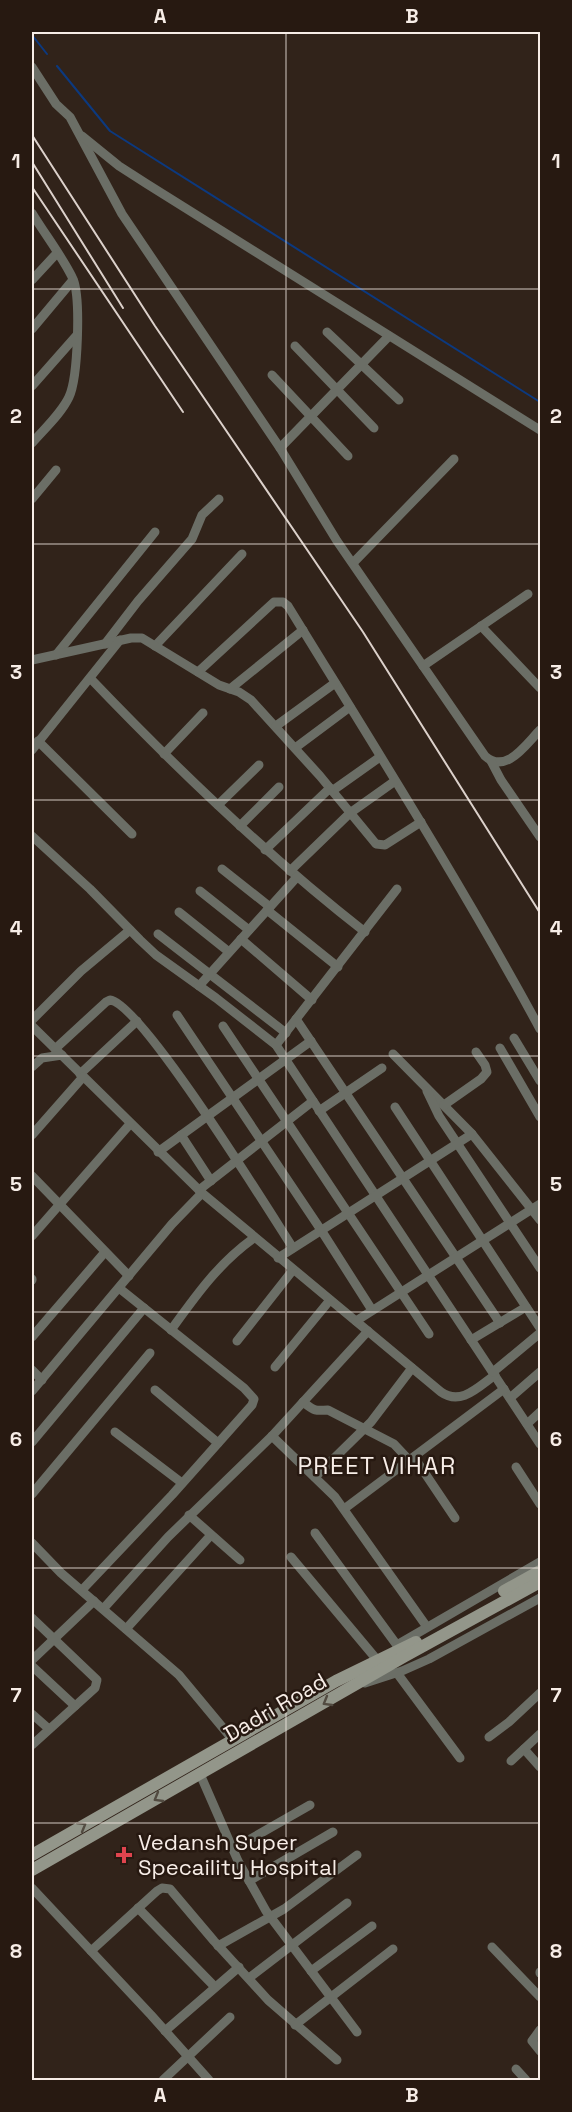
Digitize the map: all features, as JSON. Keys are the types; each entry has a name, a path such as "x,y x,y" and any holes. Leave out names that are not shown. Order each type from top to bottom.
{"street":[{"path":"32,67 56,104 70,117 122,214 280,448 337,541 485,756 497,763 507,762 540,730"},
{"path":"80,135 119,166 147,184 540,430"},
{"path":"32,213 73,280 76,293 77,335 77,356 71,393 59,412 32,443"},
{"path":"32,233 41,228"},
{"path":"32,280 57,253"},
{"path":"32,329 73,280"},
{"path":"327,332 399,400"},
{"path":"32,386 35,374 77,335"},
{"path":"280,448 389,336"},
{"path":"296,346 374,429"},
{"path":"272,375 348,456"},
{"path":"353,563 454,459"},
{"path":"32,499 56,470"},
{"path":"105,644 138,601 192,539 202,515 219,499"},
{"path":"56,655 155,532"},
{"path":"155,646 242,554"},
{"path":"423,666 528,594"},
{"path":"198,672 274,602 283,602 288,606 421,822 507,967 540,1029"},
{"path":"481,626 539,683"},
{"path":"230,689 303,630"},
{"path":"32,660 120,640 142,638 198,672 245,695 276,726 331,789 373,842 381,846 385,845 421,822"},
{"path":"32,750 120,640"},
{"path":"90,678 164,754 265,850 365,932"},
{"path":"276,726 335,683"},
{"path":"295,748 350,707"},
{"path":"164,754 204,713"},
{"path":"38,741 132,834"},
{"path":"265,850 331,789 380,757"},
{"path":"491,761 501,780 539,832"},
{"path":"218,805 259,765"},
{"path":"199,986 269,908 293,874 350,813 395,781"},
{"path":"240,826 279,788"},
{"path":"32,836 90,889 156,955 276,1045 540,1444"},
{"path":"222,869 338,967"},
{"path":"276,1045 397,889"},
{"path":"200,891 249,930"},
{"path":"179,912 229,952"},
{"path":"32,1020 81,971 130,930"},
{"path":"158,934 286,1033"},
{"path":"241,939 312,1000"},
{"path":"32,1067 42,1058 58,1052 97,1009 110,1000 117,1002 137,1021 164,1054 293,1248"},
{"path":"177,1015 372,1310"},
{"path":"296,1020 403,1177 454,1258 500,1323"},
{"path":"32,1135 81,1076 137,1021"},
{"path":"32,1026 200,1192 441,1392 452,1398 465,1396 494,1374 540,1333"},
{"path":"224,1026 429,1334"},
{"path":"514,1038 540,1081"},
{"path":"158,1152 311,1041"},
{"path":"500,1048 540,1117"},
{"path":"444,1105 485,1076 487,1070 476,1052"},
{"path":"393,1054 472,1134 536,1206 540,1220"},
{"path":"319,1111 382,1068"},
{"path":"426,1087 431,1103 540,1268"},
{"path":"32,1391 210,1181 313,1101"},
{"path":"395,1107 540,1328"},
{"path":"32,1236 130,1124"},
{"path":"278,1258 472,1134"},
{"path":"181,1135 210,1181"},
{"path":"34,1183 129,1276"},
{"path":"356,1321 536,1206"},
{"path":"171,1330 215,1272 254,1238"},
{"path":"32,1337 105,1252"},
{"path":"237,1341 293,1270"},
{"path":"81,1590 182,1483 252,1405 254,1399 244,1388 119,1288"},
{"path":"275,1367 330,1300"},
{"path":"471,1340 526,1307"},
{"path":"32,1443 144,1308"},
{"path":"103,1609 189,1515 272,1436 368,1331"},
{"path":"32,1494 150,1353"},
{"path":"315,1477 366,1428 412,1368"},
{"path":"32,1370 42,1380"},
{"path":"510,1398 540,1372"},
{"path":"344,1509 504,1389"},
{"path":"155,1390 218,1443"},
{"path":"303,1402 313,1410 320,1412 328,1410 333,1414 343,1416 394,1444 412,1458 455,1518"},
{"path":"527,1424 540,1412"},
{"path":"115,1432 182,1483"},
{"path":"272,1436 335,1497 427,1627"},
{"path":"516,1467 540,1504"},
{"path":"189,1515 240,1560"},
{"path":"315,1533 398,1647 427,1627 540,1572"},
{"path":"126,1629 211,1535"},
{"path":"32,1543 81,1590 179,1675 233,1740"},
{"path":"291,1557 378,1661"},
{"name":"Dadri Road","path":"32,1855 336,1681 378,1661 398,1647 540,1572"},
{"name":"Dadri Road","path":"32,1870 414,1652 540,1572"},
{"path":"354,1686 397,1673 429,1659 540,1598"},
{"path":"32,1660 94,1601"},
{"path":"32,1618 97,1680 95,1688 32,1745"},
{"path":"32,1666 75,1706"},
{"path":"397,1673 460,1758"},
{"path":"489,1737 540,1693"},
{"path":"32,1714 49,1730"},
{"path":"511,1761 540,1734"},
{"path":"525,1749 540,1767"},
{"path":"200,1774 233,1849 270,1917 357,2032"},
{"path":"233,1849 310,1805"},
{"path":"249,1881 333,1832"},
{"path":"218,1946 270,1917 357,1855"},
{"path":"32,1888 209,2080"},
{"path":"91,1951 162,1888 170,1889 268,2000 337,2060"},
{"path":"249,1978 347,1903"},
{"path":"138,1908 215,1987"},
{"path":"311,1971 372,1926"},
{"path":"492,1947 540,1997"},
{"path":"295,2025 393,1949"},
{"path":"165,2031 239,1967"},
{"path":"163,2080 230,2017"},
{"path":"540,2030 532,2041 540,2051"},
{"path":"516,2069 526,2080"}],"waterway":[{"path":"32,35 47,54"},
{"path":"57,66 110,131 540,402"}],"railway":[{"path":"32,135 155,326 363,632 540,913"},
{"path":"32,162 123,308"},
{"path":"32,187 183,412"}],"place":[{"name":"Vedansh Super Specaility Hospital","path":"124,1855"}],"district":[{"name":"PREET VIHAR","path":"377,1466"}]}
